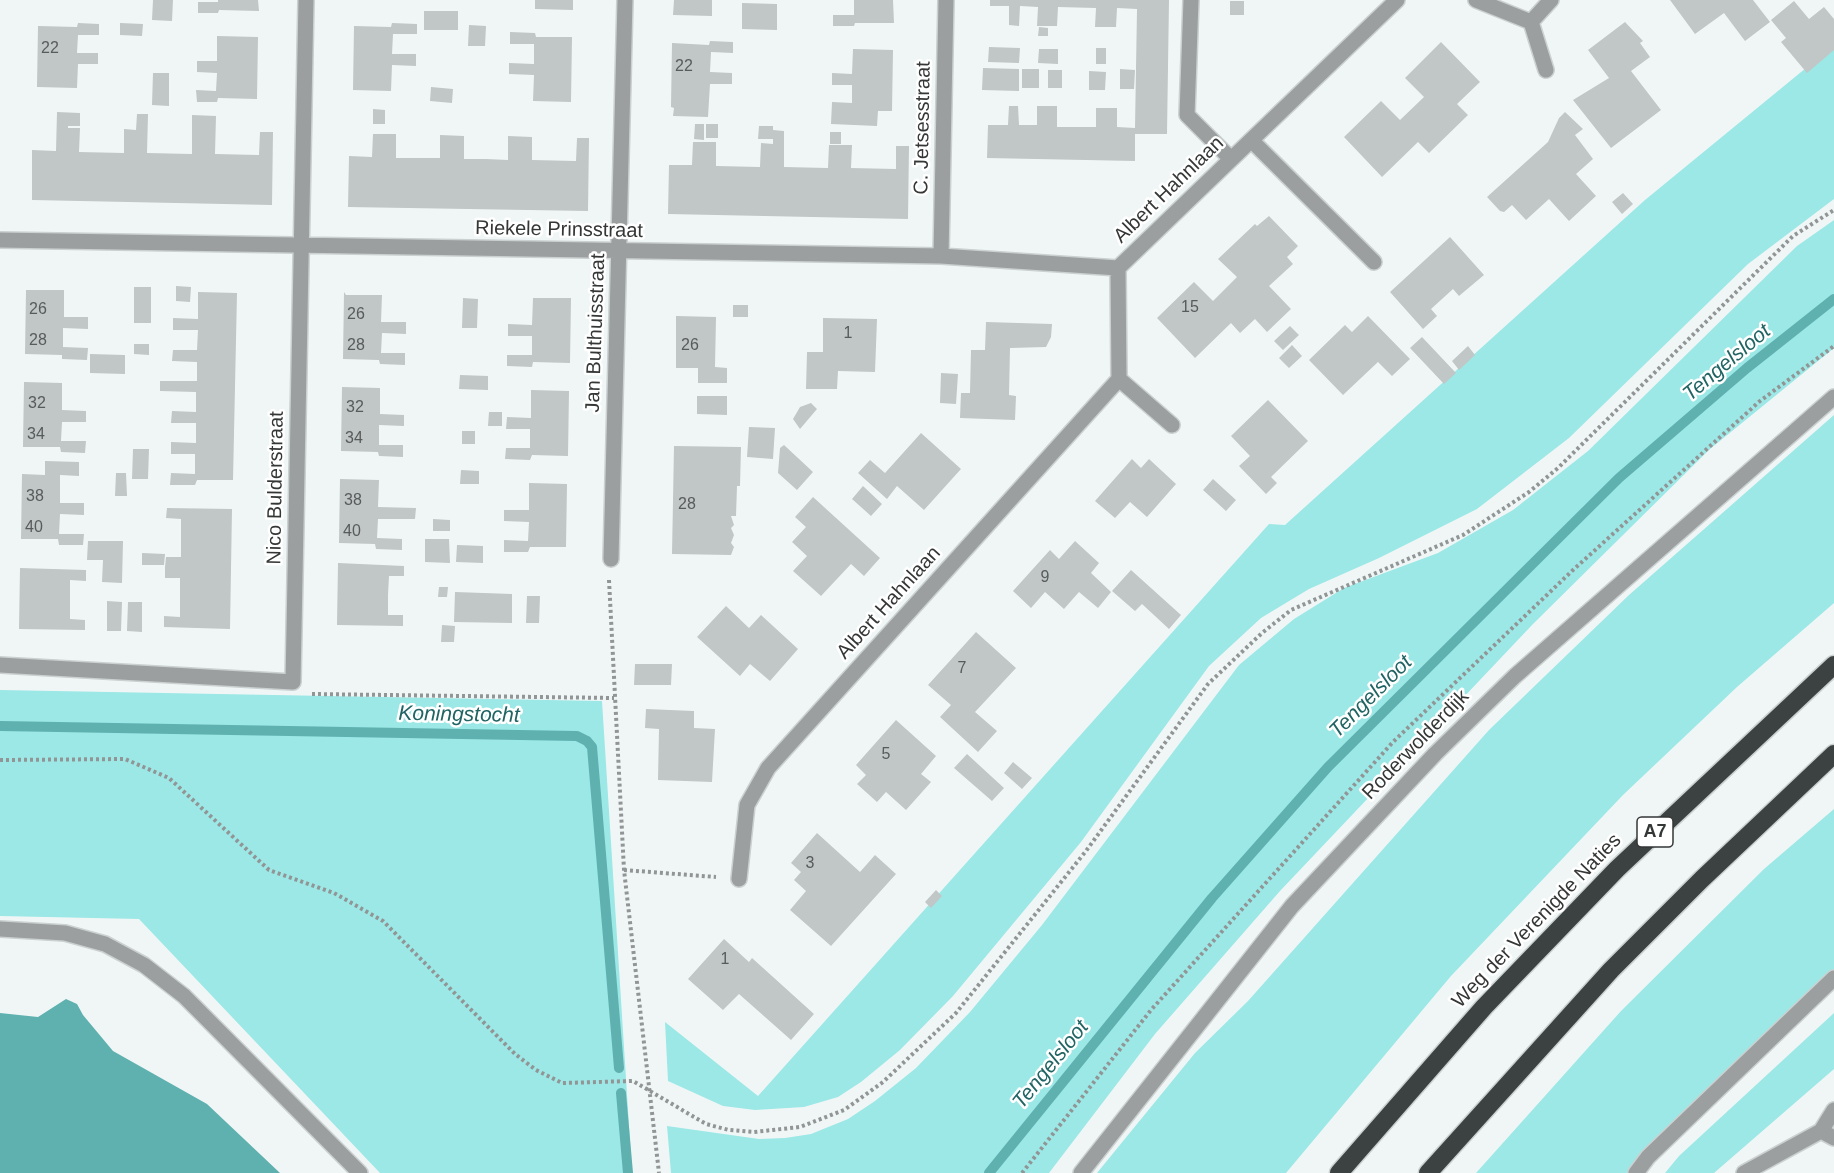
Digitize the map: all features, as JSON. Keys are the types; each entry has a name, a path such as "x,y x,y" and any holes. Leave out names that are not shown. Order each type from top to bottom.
{"highway":[{"name":"Weg der Verenigde Naties","path":"1339,1173 1484,1007 1617,869 1834,665"},
{"path":"1428,1173 1611,970 1702,879 1834,754"}],"street":[{"name":"Nico Bulderstraat","path":"293,682 299,246 306,0"},
{"name":"Jan Bulthuisstraat","path":"611,558 625,0"},
{"name":"C. Jetsesstraat","path":"941,256 946,0"},
{"path":"1191,0 1187,115 1231,159"},
{"name":"Albert Hahnlaan","path":"739,879 747,805 768,768 1119,379 1118,268 1397,0"},
{"path":"1476,0 1531,22"},
{"path":"1531,22 1551,0"},
{"path":"1531,22 1546,70"},
{"name":"Albert Hahnlaan","path":"1251,140 1374,262"},
{"name":"Riekele Prinsstraat","path":"0,240 941,256 1118,268"},
{"path":"1119,379 1172,425"},
{"name":"Roderwolderdijk","path":"1081,1173 1293,906 1435,754 1515,676 1834,397"},
{"path":"0,665 293,682"},
{"path":"0,929 65,933 105,944 144,965 184,996 360,1173"},
{"path":"1636,1173 1648,1157 1834,978"},
{"path":"1744,1173 1827,1135 1834,1110"}],"path":[{"path":"0,760 125,759 168,778 269,870 334,893 383,921 515,1054 536,1070 562,1083 633,1081 706,1124 754,1132 789,1129 823,1120 844,1110 883,1082 956,1013 1086,851 1208,684 1234,657 1291,610 1463,535 1529,492 1558,468 1793,236 1834,210"},
{"path":"611,558 608,591 624,870 659,1173"},
{"path":"293,682 306,694 614,698"},
{"path":"624,870 739,879"}],"shaded area":[{"path":"1834,45 1834,199 1748,264 1569,438 1477,509 1379,558 1309,589 1261,618 1209,666 1081,842 953,996 900,1050 861,1082 838,1097 804,1107 755,1110 723,1106 668,1081 665,1022 758,1096 1269,524 1285,525 1645,200"},
{"path":"1834,220 1834,348 1710,449 1533,624 1280,891 1155,1034 1049,1173 671,1173 667,1126 759,1139 811,1134 848,1119 916,1068 970,1012 1042,925 1239,665 1294,619 1344,588 1438,553 1513,510 1588,451 1797,246"},
{"path":"1834,415 1834,603 1737,687 1623,795 1451,976 1286,1173 1097,1173 1195,1053 1248,1001 1489,730 1629,595"},
{"path":"0,690 602,701 632,1173 380,1173 139,919 0,916"},
{"path":"1834,809 1834,979 1638,1173 1476,1173 1621,1011 1764,869"},
{"path":"66,999 77,1004 83,1015 113,1051 207,1104 280,1173 0,1173 0,1013 38,1017"},
{"path":"1834,1013 1834,1069 1714,1173 1665,1173 1679,1156"}],"building":[{"path":"153,0 173,0 172,21 152,20"},
{"path":"218,0 258,0 259,11 219,10 218,13 198,13 198,2 218,2"},
{"path":"535,0 573,0 573,10 535,9"},
{"path":"674,0 712,0 712,16 673,15"},
{"path":"854,0 893,0 894,23 855,23 854,26 833,26 833,15 854,15"},
{"path":"990,0 1169,0 1167,134 1135,134 1135,161 987,158 988,125 1008,125 1009,106 1018,106 1019,125 1037,125 1037,106 1057,106 1057,127 1096,127 1096,108 1117,108 1117,127 1135,128 1137,9 1117,8 1116,27 1095,27 1096,8 1058,7 1057,26 1037,26 1038,7 1020,6 1019,26 1009,25 1009,6 990,6"},
{"path":"1670,0 1753,0 1770,22 1745,41 1724,13 1695,34"},
{"path":"1230,1 1244,1 1244,15 1230,15"},
{"path":"1794,1 1809,19 1824,7 1834,19 1834,50 1807,73 1781,42 1786,38 1771,20"},
{"path":"742,3 777,4 777,30 742,29"},
{"path":"424,11 458,11 458,30 424,30"},
{"path":"1625,22 1643,41 1640,43 1650,57 1631,71 1661,110 1611,148 1573,100 1609,78 1588,50"},
{"path":"78,23 99,24 99,35 78,35 77,53 98,53 98,64 78,64 77,88 37,87 38,26 77,27"},
{"path":"120,23 143,24 142,36 120,35"},
{"path":"392,23 417,24 417,34 393,34 392,54 416,54 416,66 392,65 391,91 353,90 354,26 391,27"},
{"path":"469,25 486,26 485,46 468,46"},
{"path":"1039,27 1048,28 1048,36 1038,36"},
{"path":"510,32 535,33 536,37 572,37 571,102 533,101 534,75 509,74 509,63 534,64 534,44 510,44"},
{"path":"217,36 258,37 257,99 218,98 217,102 197,102 196,90 216,91 217,73 197,72 197,61 217,61"},
{"path":"710,41 733,42 733,53 711,52 710,72 732,73 732,84 710,84 708,117 673,116 674,108 671,107 672,43 709,45"},
{"path":"1441,42 1480,82 1457,104 1468,115 1429,153 1418,142 1382,177 1344,137 1381,101 1400,120 1424,97 1405,78"},
{"path":"989,47 1020,48 1019,63 988,62"},
{"path":"1096,48 1106,48 1106,64 1096,64"},
{"path":"853,49 893,50 892,111 878,111 877,126 831,124 832,102 852,103 852,85 832,85 832,73 852,74"},
{"path":"1039,49 1058,49 1058,64 1038,63"},
{"path":"983,68 1019,69 1019,91 982,90"},
{"path":"1022,69 1039,69 1039,88 1022,88"},
{"path":"1120,69 1135,70 1134,89 1120,89"},
{"path":"1048,70 1062,70 1062,88 1048,88"},
{"path":"1089,71 1106,72 1105,90 1089,90"},
{"path":"153,73 169,73 169,106 152,105"},
{"path":"431,87 453,89 452,103 430,101"},
{"path":"373,109 385,110 385,124 373,124"},
{"path":"57,112 80,113 80,126 68,126 68,128 80,128 79,152 124,153 124,129 136,130 137,114 148,114 147,153 192,154 192,115 216,116 215,154 259,155 260,132 273,132 272,205 32,200 32,150 56,151"},
{"path":"1565,112 1583,129 1575,135 1593,159 1576,174 1596,196 1569,221 1549,199 1526,220 1512,205 1504,212 1500,211 1487,197 1548,142 1559,118"},
{"path":"695,124 704,124 704,140 694,139"},
{"path":"706,124 718,124 718,138 706,138"},
{"path":"759,126 773,126 773,130 784,131 784,167 828,168 829,145 852,145 851,168 896,169 896,146 909,146 908,219 668,214 669,165 692,165 693,142 716,142 716,166 760,167 761,143 773,144 773,139 758,139"},
{"path":"830,132 841,132 841,144 830,144"},
{"path":"373,134 396,134 396,158 440,158 440,135 464,136 464,159 508,160 508,136 532,137 532,160 576,161 577,138 589,138 588,211 348,207 349,156 372,157"},
{"path":"1623,193 1633,204 1622,214 1612,202"},
{"path":"1269,216 1298,246 1287,257 1293,264 1269,286 1291,309 1267,332 1255,319 1240,333 1231,323 1195,358 1157,318 1194,282 1213,301 1237,277 1218,259 1255,224 1257,226"},
{"path":"1450,237 1484,275 1459,296 1453,289 1431,309 1437,316 1423,329 1390,292"},
{"path":"176,286 191,287 190,302 176,301"},
{"path":"134,287 151,287 151,323 134,323"},
{"path":"26,290 64,290 64,317 88,317 88,329 63,328 63,347 88,348 87,360 62,359 62,355 25,354"},
{"path":"198,292 237,293 233,480 197,480 195,485 170,485 171,473 195,474 195,454 171,454 171,442 196,443 196,423 171,423 172,411 196,412 196,392 160,391 160,381 197,381 197,362 172,361 173,350 197,350 198,330 173,330 173,318 198,319"},
{"path":"344,292 346,295 382,295 381,322 406,322 406,334 382,333 381,353 405,353 405,365 380,364 379,360 343,359"},
{"path":"463,298 478,299 477,328 462,328"},
{"path":"533,298 571,298 570,363 533,362 532,367 507,366 507,355 532,355 532,336 508,336 508,324 532,325"},
{"path":"733,305 748,305 748,317 733,317"},
{"path":"676,316 716,317 715,367 727,368 727,383 698,383 698,368 676,368"},
{"path":"1368,316 1410,359 1392,376 1378,362 1343,395 1309,360 1345,325 1352,332"},
{"path":"823,318 877,319 875,372 838,371 837,389 806,389 807,352 823,352"},
{"path":"986,322 1052,324 1051,337 1046,347 1010,348 1009,395 1016,396 1015,420 960,418 961,393 970,393 971,350 985,350"},
{"path":"1290,326 1299,335 1283,350 1274,341"},
{"path":"1422,337 1456,373 1444,384 1410,348"},
{"path":"134,344 149,344 149,355 134,354"},
{"path":"1292,345 1302,356 1289,368 1279,358"},
{"path":"1468,346 1475,355 1459,370 1452,361"},
{"path":"90,354 125,355 125,374 90,373"},
{"path":"941,373 958,374 956,404 940,403"},
{"path":"460,375 488,376 488,390 459,389"},
{"path":"24,382 62,383 62,410 86,411 86,422 62,422 61,441 86,441 85,453 61,452 60,447 23,447"},
{"path":"342,387 380,388 380,414 404,415 404,426 379,425 379,445 403,445 403,457 379,456 378,452 341,451"},
{"path":"531,390 569,391 568,456 532,455 530,460 505,459 506,448 530,448 530,429 506,429 507,417 531,418"},
{"path":"697,396 727,396 727,415 697,414"},
{"path":"1268,400 1308,441 1271,477 1277,483 1266,494 1239,466 1250,456 1231,436"},
{"path":"811,403 817,409 800,429 793,419 800,407"},
{"path":"489,412 502,412 502,426 488,426"},
{"path":"749,427 775,428 773,459 747,457"},
{"path":"462,431 475,431 475,444 462,444"},
{"path":"921,433 961,469 924,510 897,486 887,499 858,473 870,460 885,473"},
{"path":"784,445 813,472 797,490 778,473 780,448"},
{"path":"674,446 741,447 740,486 737,486 736,516 731,516 734,525 731,528 734,535 731,543 734,547 731,555 672,554"},
{"path":"133,449 149,449 148,479 132,479"},
{"path":"1132,459 1141,468 1149,459 1176,484 1147,517 1130,502 1115,518 1095,501"},
{"path":"45,461 79,462 79,476 60,475 60,503 84,503 84,515 60,514 59,534 84,534 83,545 59,545 58,539 21,539 22,474 45,475"},
{"path":"461,470 479,471 479,484 460,484"},
{"path":"116,473 126,473 127,496 115,496"},
{"path":"340,479 379,480 378,507 416,508 415,519 378,519 377,538 402,539 402,550 376,549 375,544 339,543"},
{"path":"1213,479 1236,500 1226,511 1203,490"},
{"path":"529,483 567,484 566,547 530,547 528,552 504,552 504,540 528,541 529,522 504,521 504,510 529,510"},
{"path":"863,486 882,504 871,516 852,499"},
{"path":"813,497 880,558 864,576 851,564 821,596 793,571 807,556 792,542 806,527 795,517"},
{"path":"167,508 232,509 230,629 164,627 164,616 180,617 180,578 165,578 165,567 166,557 181,557 181,519 166,518"},
{"path":"433,519 450,520 450,531 433,531"},
{"path":"425,539 449,539 450,563 425,562"},
{"path":"88,541 123,541 122,583 102,582 103,560 87,560"},
{"path":"1075,541 1099,563 1091,573 1111,592 1098,608 1079,592 1064,609 1045,592 1031,608 1013,591 1050,550 1059,559"},
{"path":"457,545 483,546 483,563 456,562"},
{"path":"142,553 165,554 164,565 142,565"},
{"path":"338,563 404,566 404,576 389,576 388,595 388,615 403,615 403,626 337,625"},
{"path":"20,568 86,570 86,581 70,580 70,619 85,620 85,630 19,629"},
{"path":"1131,570 1181,615 1169,629 1142,604 1135,611 1112,591"},
{"path":"439,587 448,587 447,597 438,597"},
{"path":"455,592 512,594 512,623 454,622"},
{"path":"527,596 540,596 539,623 526,623"},
{"path":"107,601 122,602 121,631 107,631"},
{"path":"128,602 142,602 142,632 127,631"},
{"path":"726,606 749,628 761,615 798,649 770,681 750,664 740,676 697,637"},
{"path":"442,625 455,626 454,642 441,642"},
{"path":"976,632 1016,668 975,712 997,731 978,752 940,717 951,705 928,685"},
{"path":"635,664 672,664 671,685 634,685"},
{"path":"646,709 694,711 694,728 715,729 712,782 658,780 659,729 645,728"},
{"path":"896,720 936,756 921,774 931,782 906,810 886,792 877,802 857,784 866,775 856,765"},
{"path":"967,754 1004,788 992,801 954,768"},
{"path":"1013,762 1032,778 1022,789 1004,773"},
{"path":"817,833 860,872 875,855 896,874 831,946 790,910 806,891 794,880 801,872 791,863"},
{"path":"936,890 942,896 931,908 925,902"},
{"path":"724,939 749,962 752,958 814,1014 791,1040 739,994 723,1010 688,979"}],"waterway":[{"name":"Tengelsloot","path":"989,1173 1212,898 1328,767 1619,478 1747,368 1834,299"},
{"name":"Koningstocht","path":"0,726 577,736 587,741 592,747 619,1068"},
{"name":"Koningstocht","path":"621,1093 628,1173"}]}
